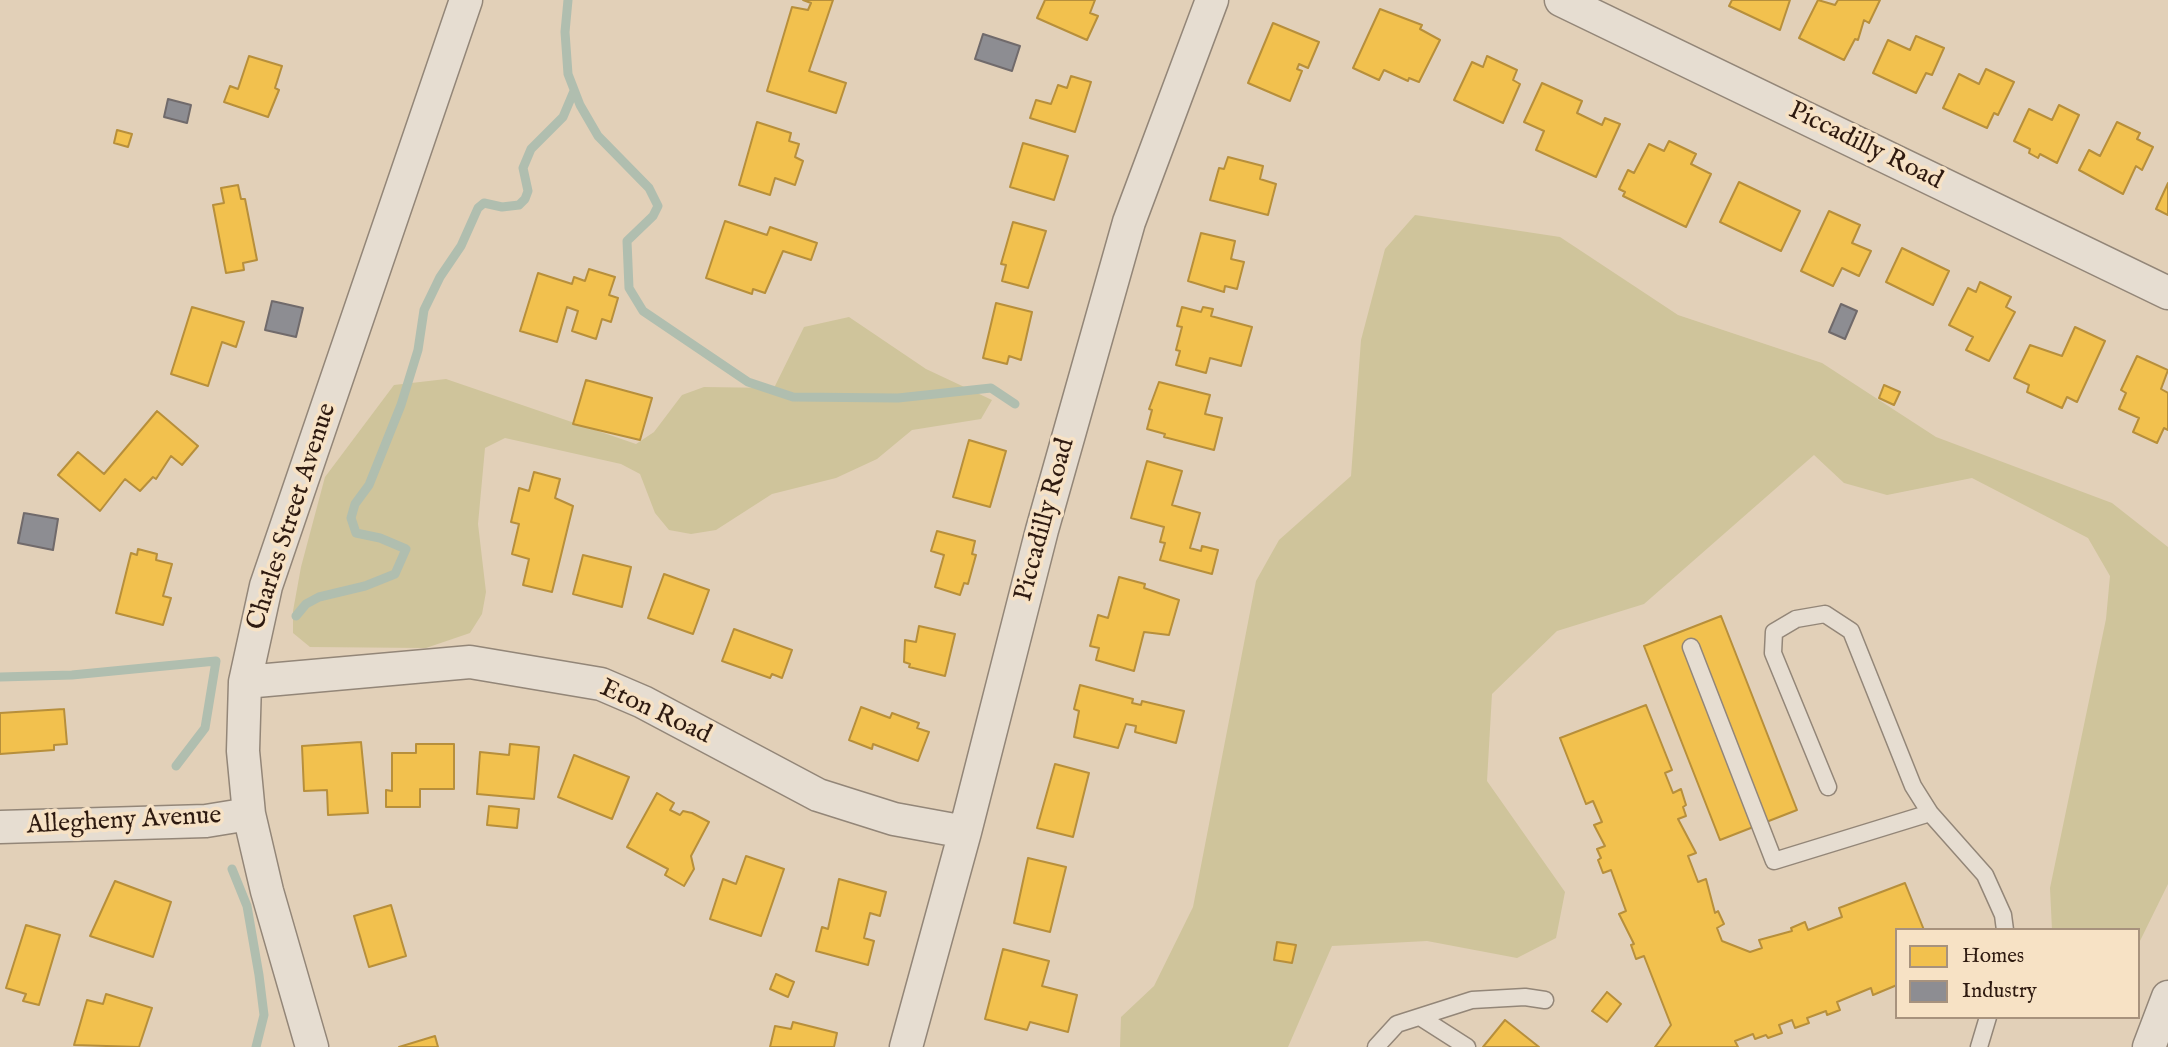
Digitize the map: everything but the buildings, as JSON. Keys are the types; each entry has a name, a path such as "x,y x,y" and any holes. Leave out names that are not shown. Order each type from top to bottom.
{"street":[{"name":"Charles Street Avenue","path":"312,1047 267,891 249,814 243,751 245,682 266,586 466,0"},
{"name":"Piccadilly Road","path":"906,1047 965,832 1042,530 1129,222 1212,0"},
{"name":"Piccadilly Road","path":"1561,0 2168,293"},
{"name":"Eton Road","path":"245,682 470,662 601,684 643,702 818,795 894,819 965,832"},
{"name":"Allegheny Avenue","path":"0,827 206,821 249,814"},
{"path":"2149,1047 2168,997"}],"lane":[{"path":"1828,787 1773,653 1774,632 1796,620 1825,614 1851,631 1913,786 1930,813 1985,875 2003,915 2005,928"},
{"path":"1691,647 1774,861 1930,813"},
{"path":"1376,1047 1397,1024 1472,1000 1525,997 1545,1000"},
{"path":"1420,1017 1467,1047"},
{"path":"1979,1047 1987,1019"}],"shaded area":[{"path":"1415,215 1560,237 1678,315 1822,363 1936,437 2112,503 2168,547 2168,884 2140,941 2140,928 2052,928 2050,888 2106,619 2110,576 2088,538 1972,478 1887,495 1844,483 1814,455 1644,604 1557,631 1492,694 1487,781 1565,892 1556,938 1517,958 1427,941 1332,946 1288,1047 1120,1047 1121,1017 1154,986 1193,907 1256,581 1279,540 1351,476 1361,340 1385,249"},
{"path":"849,317 926,369 992,400 981,419 912,430 877,459 836,478 772,494 716,530 691,534 669,530 655,513 640,474 621,464 505,438 485,448 478,524 486,592 482,614 470,633 426,648 310,647 293,633 293,611 301,567 325,477 394,385 446,379 636,444 654,432 682,395 704,387 774,388 804,327"}],"waterway":[{"path":"568,0 565,32 568,74 580,105 598,136 649,188 658,206 653,216 627,241 629,288 643,311 748,382 793,397 898,398 991,388 1015,404"},
{"path":"296,616 306,604 319,597 365,586 395,574 406,549 380,538 356,533 351,518 355,504 369,485 401,405 418,350 424,310 440,277 461,246 478,208 484,203 502,207 519,205 525,199 528,191 523,168 531,149 563,117 574,91"},
{"path":"0,677 72,675 216,661 205,728 176,766"},
{"path":"232,869 247,906 259,975 264,1015 256,1047"}]}
